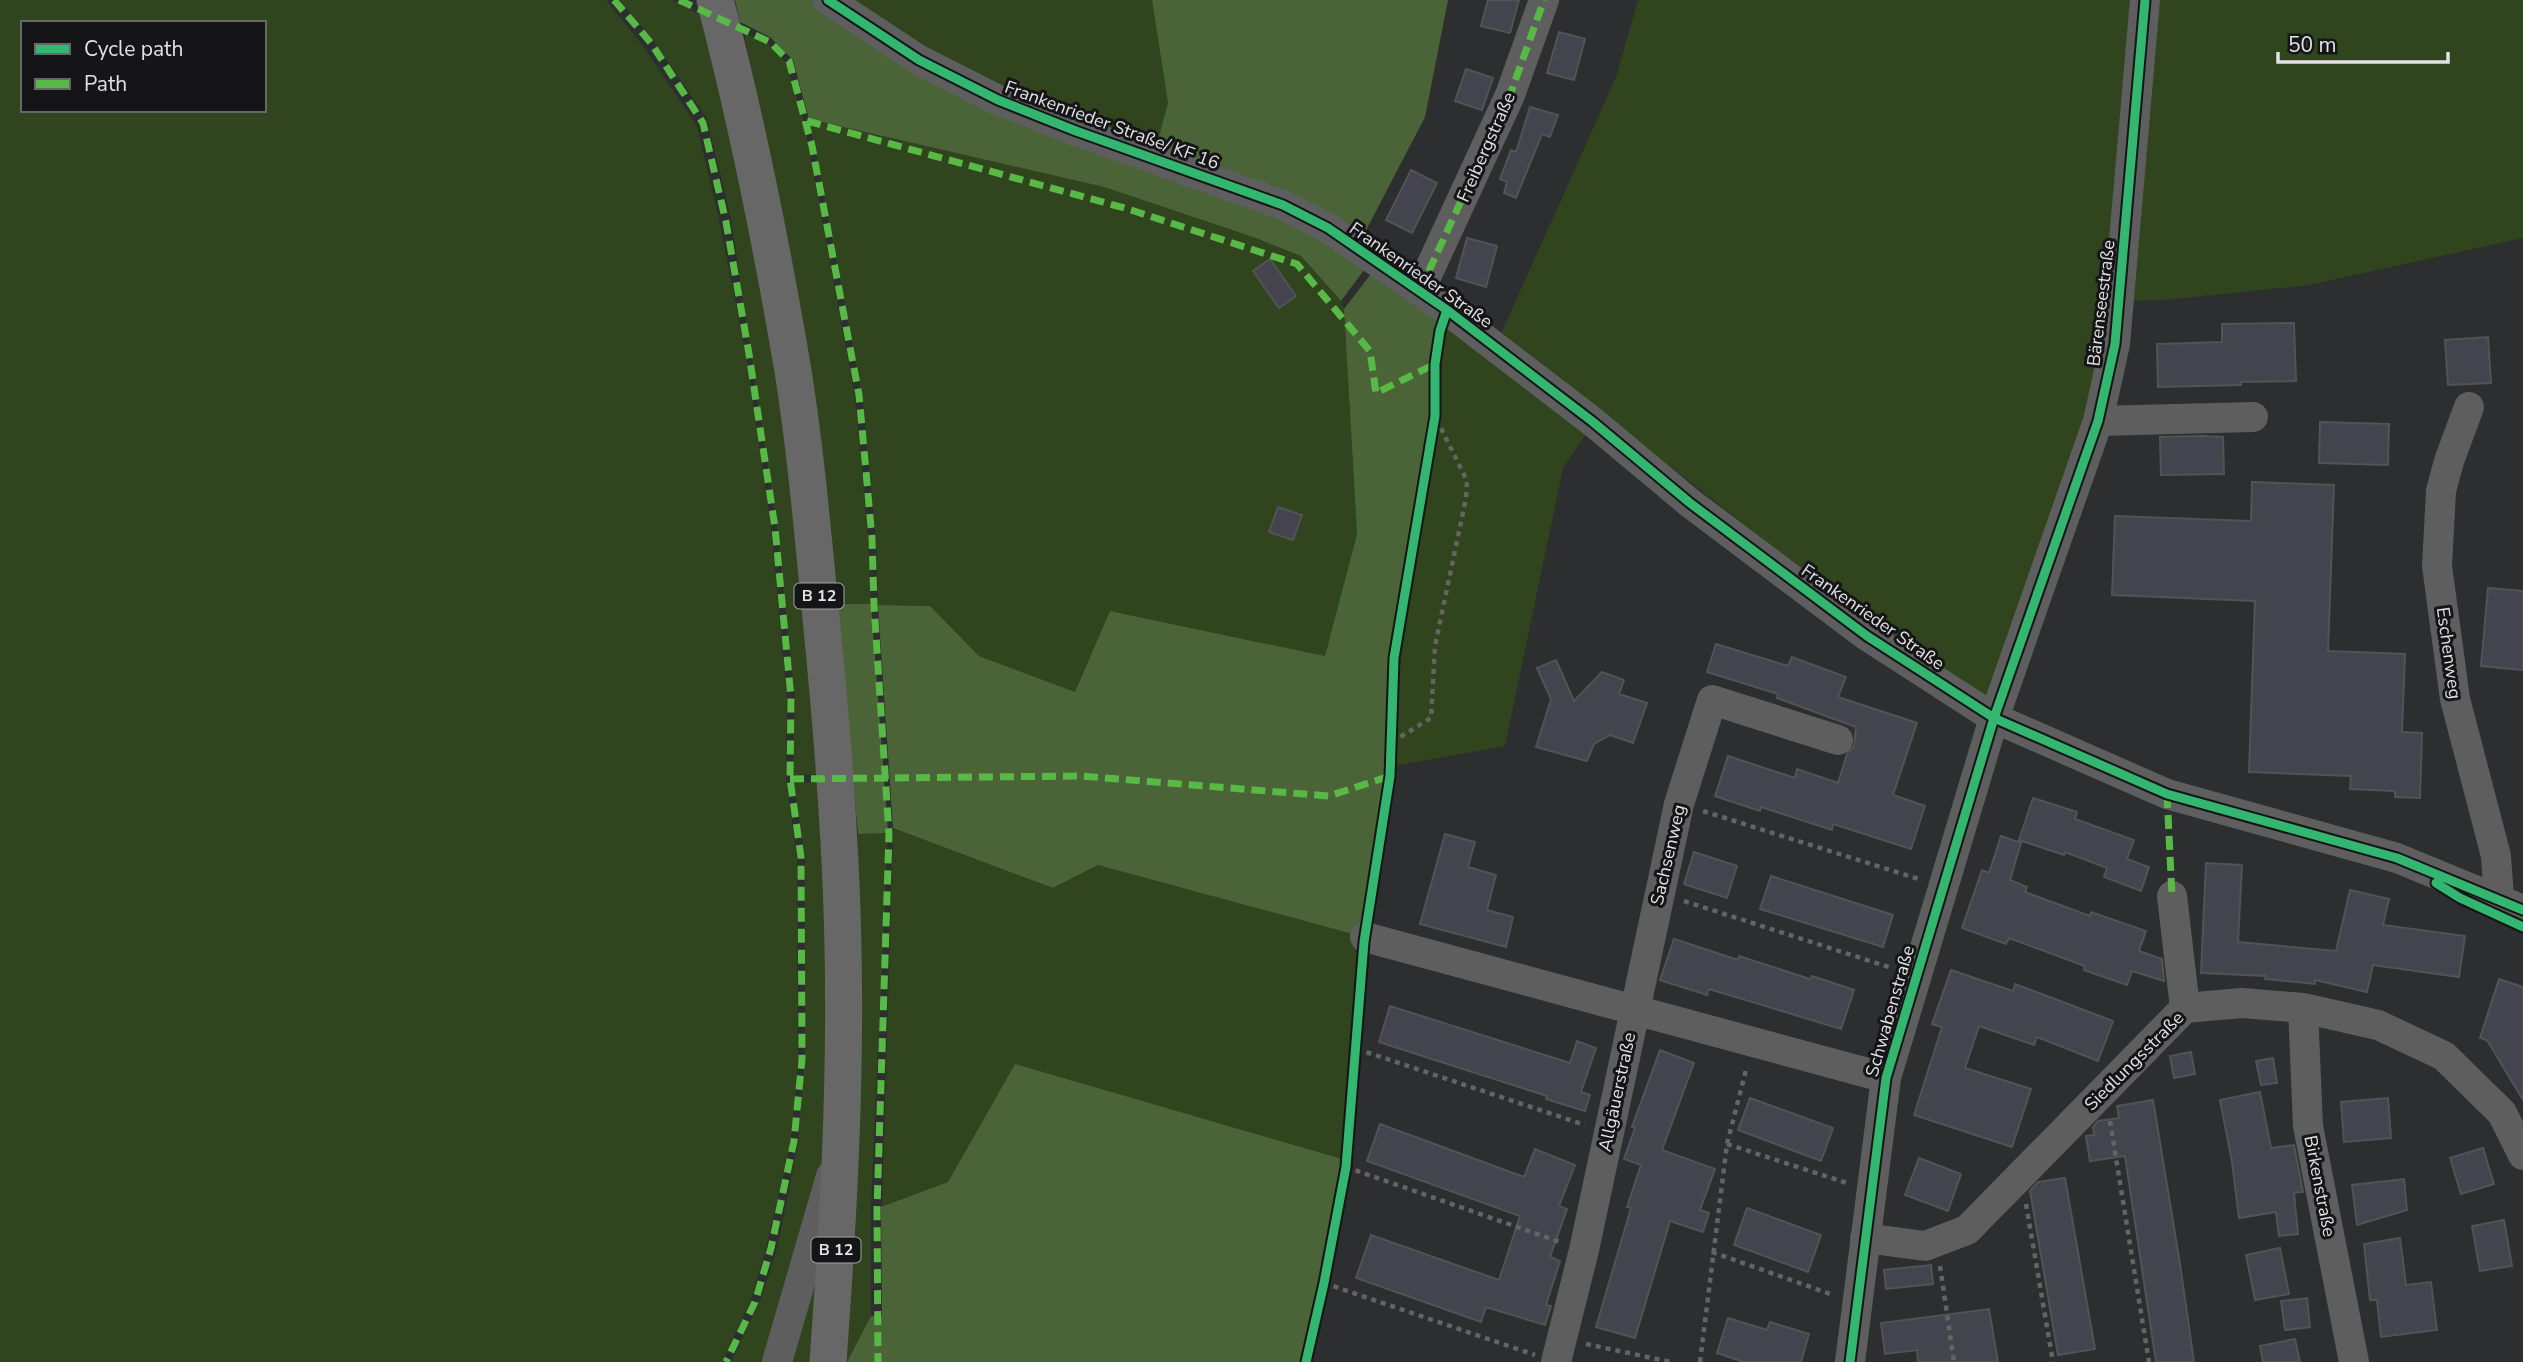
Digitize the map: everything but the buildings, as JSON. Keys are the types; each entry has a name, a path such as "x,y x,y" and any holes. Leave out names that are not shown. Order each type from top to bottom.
{"main road":[{"name":"B 12","path":"715,0 765,217 793,374 813,534 836,777 843,949 842,1139 828,1362"}],"street":[{"name":"Frankenrieder Straße/ KF 16","path":"828,0 919,60 998,100 1076,131 1283,205"},
{"name":"Freibergstraße","path":"1420,290 1510,94 1544,0"},
{"name":"Bärenseestraße","path":"1994,718 2098,421 2115,344 2145,0"},
{"name":"Frankenrieder Straße","path":"1283,205 1328,228 1420,290 1593,422 1690,503 1867,636 1994,718 2167,794 2397,859 2511,904"},
{"name":"Eschenweg","path":"2469,407 2441,491 2437,566 2455,699 2511,904"},
{"path":"2098,421 2253,417"},
{"name":"Sachsenweg","path":"1634,1012 1679,804 1712,700 1838,740"},
{"name":"Schwabenstraße","path":"1850,1362 1886,1078 1994,718"},
{"path":"2172,896 2185,1008"},
{"name":"Allgäuerstraße","path":"1365,937 1634,1012 1584,1251 1554,1353"},
{"name":"Siedlungsstraße","path":"1866,1238 1925,1246 1967,1230 2185,1008 2242,1003 2303,1008 2378,1025 2444,1056 2502,1113 2523,1155"},
{"name":"Birkenstraße","path":"2303,1008 2308,1126 2354,1362"},
{"path":"1634,1012 1886,1078"},
{"path":"777,1362 842,1139"}],"path":[{"path":"1392,742 1431,718 1435,646 1466,498 1467,481 1435,416"},
{"path":"1679,804 1943,886"},
{"path":"1660,893 1916,976"},
{"path":"1700,1362 1727,1144 1752,1043"},
{"path":"1357,1049 1609,1133"},
{"path":"2105,1089 2149,1362"},
{"path":"1727,1144 1871,1191"},
{"path":"1346,1167 1584,1251"},
{"path":"2021,1174 2053,1362"},
{"path":"1937,1241 1954,1362"},
{"path":"1712,1252 1857,1304"},
{"path":"1324,1283 1554,1353 1671,1362"}],"green space":[{"path":"0,0 606,0 643,46 697,126 746,355 771,528 787,698 786,778 797,859 798,1058 791,1141 751,1300 722,1362 0,1362"},
{"path":"619,0 672,0 701,15 716,64 779,373 825,774 793,775 795,698 777,528 731,219 707,119 653,40"},
{"path":"735,0 812,0 913,69 1279,212 1367,266 1341,301 1301,256 1253,237 1104,187 809,119 793,60 770,37 740,22"},
{"path":"842,0 1152,0 1168,103 1155,151 1001,93"},
{"path":"1152,0 1448,0 1425,117 1362,238 1155,151 1168,103"},
{"path":"1638,0 2140,0 2107,342 1994,708 1872,627 1702,491 1500,336 1616,77"},
{"path":"2150,0 2523,0 2523,238 2309,285 2165,300 2126,301"},
{"path":"744,33 768,44 786,63 804,122 855,397 871,604 837,604 782,216"},
{"path":"809,119 1104,187 1301,256 1341,301 1344,309 1357,534 1325,656 1111,611 1075,693 979,656 930,606 878,605 876,538 862,394"},
{"path":"1374,270 1439,322 1432,363 1431,416 1391,659 1389,767 1360,936 1098,865 1053,888 893,828 878,605 930,606 979,656 1075,692 1110,611 1325,656 1357,534 1344,309"},
{"path":"1446,327 1586,434 1563,468 1505,746 1394,766 1397,658 1436,417 1438,363"},
{"path":"837,604 871,604 888,833 858,834"},
{"path":"825,782 832,949 823,1168 769,1362 731,1362 760,1301 777,1249 798,1143 805,1057 805,857 794,783"},
{"path":"893,828 1053,888 1098,865 1360,936 1342,1159 1015,1065 948,1182 882,1207"},
{"path":"888,833 871,1206 871,1316 847,1362 839,1362 857,1105 858,834"},
{"path":"1015,1064 1342,1159 1320,1283 1300,1362 847,1362 871,1316 882,1316 881,1207 948,1182"},
{"path":"824,1244 817,1362 783,1362"}],"marked path":[{"path":"614,0 651,43 703,123 726,222 749,354 775,528 791,698 790,779 801,857 802,1059 794,1141 771,1248 755,1302 726,1362"},
{"path":"679,0 770,42 789,61 812,146 859,395 872,538 889,834 877,1208 878,1362"},
{"path":"1420,290 1510,95 1544,0"},
{"path":"807,121 1128,209 1297,264 1370,351 1376,393 1435,364"},
{"path":"790,779 1081,776 1329,796 1390,776"},
{"path":"2167,794 2172,896"}],"cycle path":[{"path":"828,0 919,60 998,100 1076,131 1283,205 1328,228 1447,310 1593,422 1690,503 1867,636 1994,718 2167,794 2397,858 2523,910"},
{"path":"1850,1362 1886,1078 1994,718 2098,421 2115,344 2145,0"},
{"path":"1306,1362 1346,1167 1364,942 1390,776 1394,658 1435,416 1435,364 1440,331 1447,310"},
{"path":"2436,883 2460,898 2523,927"}]}
